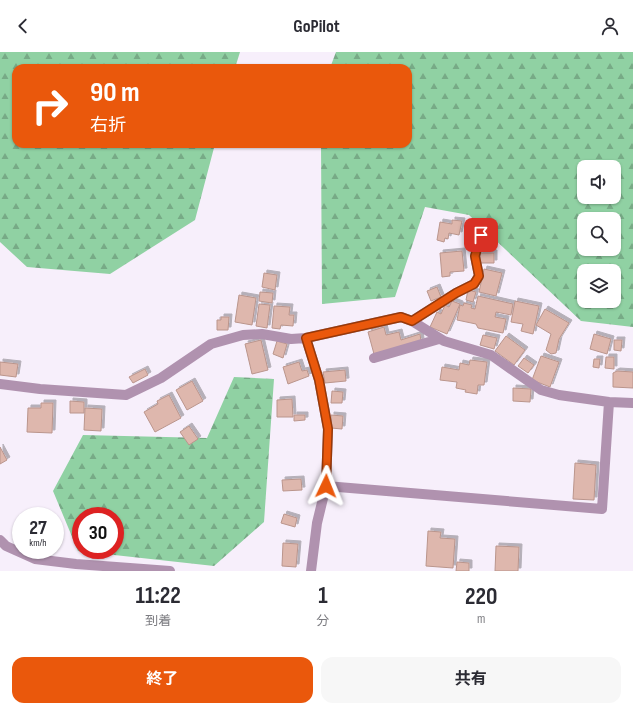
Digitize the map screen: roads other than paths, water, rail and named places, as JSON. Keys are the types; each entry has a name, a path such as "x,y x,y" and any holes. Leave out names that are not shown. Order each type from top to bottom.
{"street":[{"path":"412,321 456,293 474,284 479,276 475,256 481,235"},
{"path":"0,384 40,390 126,395 161,378 211,344 243,335 262,334 291,339 306,338 401,317 412,321 444,342 491,355 540,390 559,395 609,402 633,403"},
{"path":"306,338 319,380 328,429 326,486 317,523 311,571"},
{"path":"374,358 439,339"},
{"path":"326,486 602,509 609,402"},
{"path":"0,540 6,546 35,559 76,564 170,571"}]}
